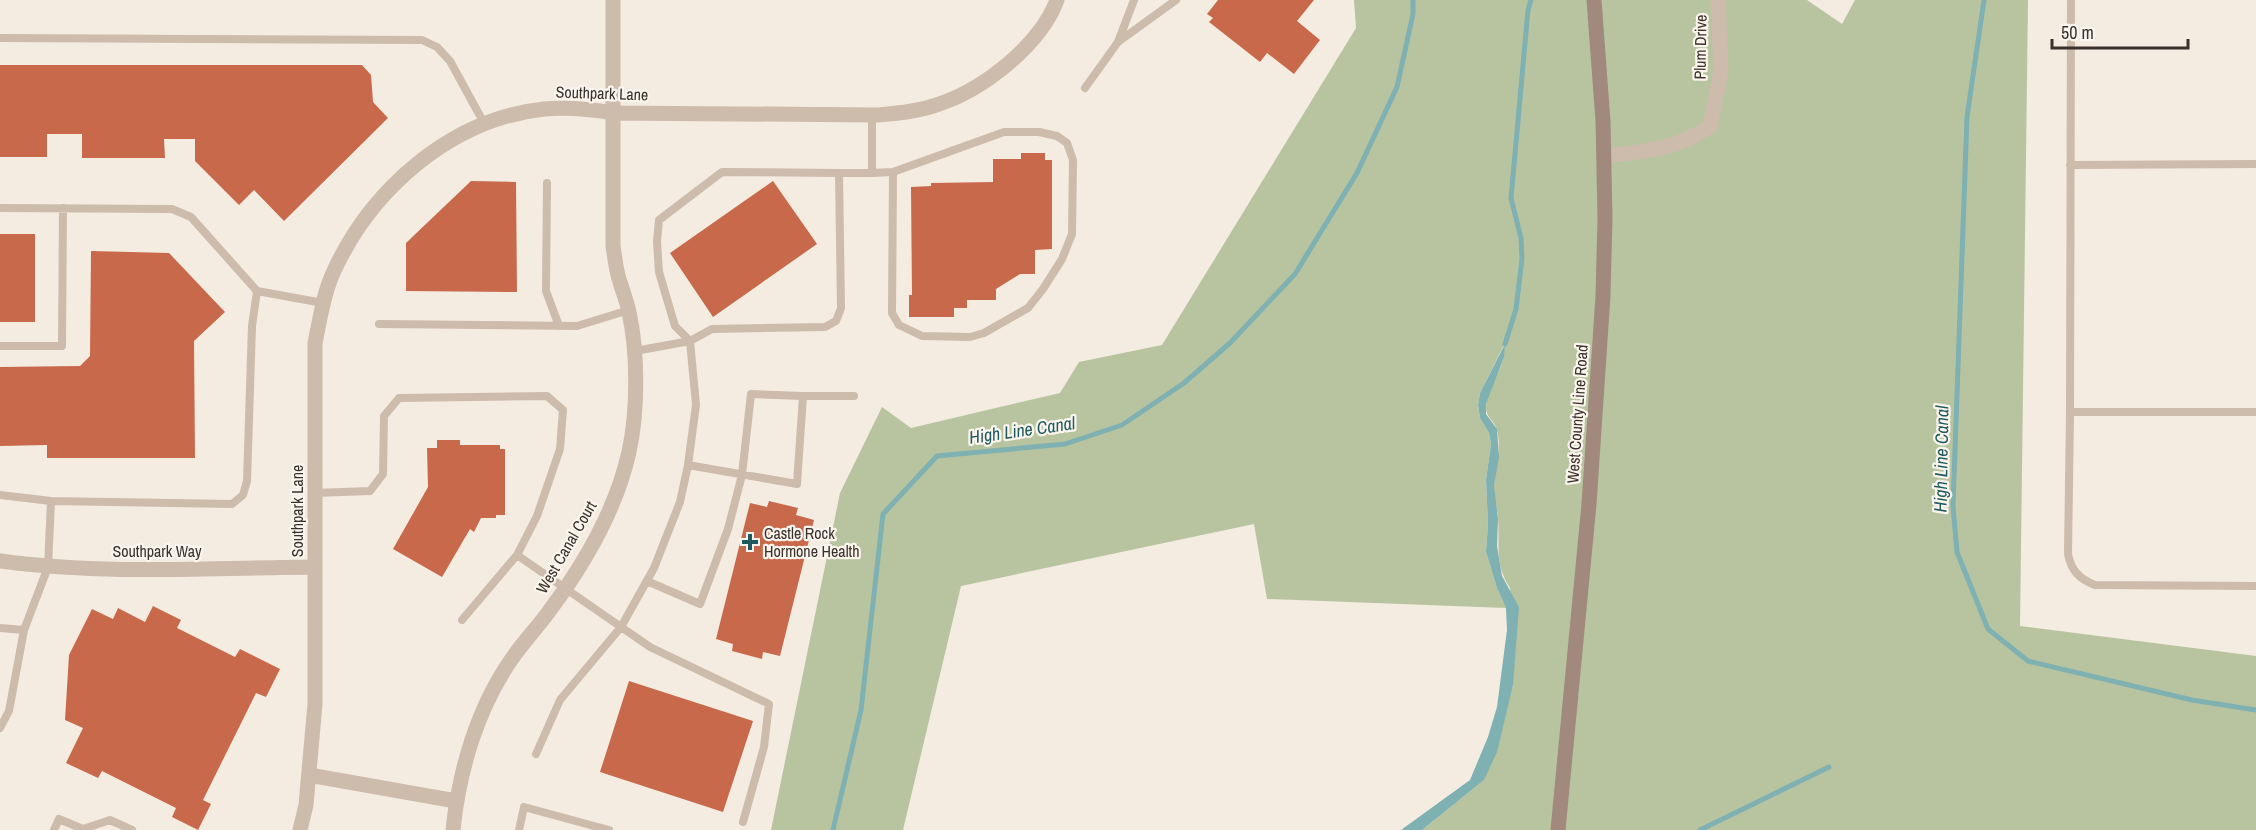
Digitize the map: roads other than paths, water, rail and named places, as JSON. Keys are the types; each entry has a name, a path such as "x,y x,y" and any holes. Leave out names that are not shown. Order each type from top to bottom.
{"main road":[{"name":"West County Line Road","path":"1558,830 1589,504 1603,296 1604,156 1594,0"}],"street":[{"name":"West Canal Court","path":"453,830 456,801 470,747 495,688 511,660 566,588 599,531 611,507 629,451 635,351 629,310 619,279 613,246 613,0"},
{"name":"Southpark Lane","path":"300,830 306,805 315,704 315,343 323,303 333,273 367,217 386,193 402,176 451,140 505,118 543,110 579,108 613,112 872,115 911,112 941,104 965,94 995,74 1022,50 1038,31 1057,0"},
{"name":"Plum Drive","path":"1604,156 1670,147 1694,138 1710,126 1721,71 1718,0"},
{"name":"Southpark Way","path":"0,561 48,567 114,569 315,567"},
{"path":"309,775 456,801"}],"lane":[{"path":"1085,88 1118,42 1134,0"},
{"path":"1118,42 1176,0"},
{"path":"2072,0 2068,554 2070,566 2085,581 2095,585 2256,586"},
{"path":"0,38 422,40 437,46 450,61 485,125"},
{"path":"872,115 872,173"},
{"path":"536,754 560,700 621,627 654,568 680,502 688,465 696,405 690,341 675,326 659,272 657,242 659,220 722,172 893,172 1004,132 1039,132 1057,136 1067,143 1073,160 1072,234 1055,269 1028,308 984,333 970,337 922,336 898,325 892,313 893,172"},
{"path":"2070,165 2256,164"},
{"path":"635,351 690,341 712,329 825,327 836,321 841,308 839,173"},
{"path":"547,183 546,291 560,326"},
{"path":"0,208 172,209 191,217 257,291 323,303"},
{"path":"0,346 62,346 63,208"},
{"path":"0,495 51,501 232,504 243,495 248,481 252,326 257,291"},
{"path":"379,324 577,326 629,310"},
{"path":"647,581 700,604 728,529 742,475 751,394 854,396"},
{"path":"315,493 370,491 383,474 384,416 399,398 547,396 563,410 560,449 537,516 517,555 462,620"},
{"path":"688,465 797,484 803,396"},
{"path":"2070,412 2256,412"},
{"path":"0,728 9,711 24,630 48,567 51,501"},
{"path":"517,555 650,647 769,704 764,747 742,822"},
{"path":"0,628 24,630"},
{"path":"519,830 524,807 609,830"},
{"path":"54,830 59,819 83,829 110,820 132,830"}],"water":[{"path":"1505,344 1504,357 1486,404 1486,414 1497,429 1499,458 1494,485 1498,519 1497,546 1502,576 1519,607 1513,685 1497,752 1484,780 1422,830 1401,830 1470,780 1488,737 1497,707 1507,630 1506,608 1486,552 1488,525 1486,480 1491,444 1489,433 1480,418 1478,405 1480,393"}],"waterway":[{"name":"High Line Canal","path":"833,830 861,710 883,514 937,456 1065,444 1122,425 1184,383 1230,343 1295,274 1357,173 1397,87 1413,14 1413,0"},
{"path":"1505,344 1516,309 1522,259 1521,238 1511,198 1528,10 1531,0"},
{"name":"High Line Canal","path":"1984,0 1967,117 1953,506 1957,552 1988,629 2028,661 2192,700 2256,710"},
{"path":"1700,830 1829,767"}],"place":[{"name":"Castle Rock Hormone Health","path":"750,542"}]}
